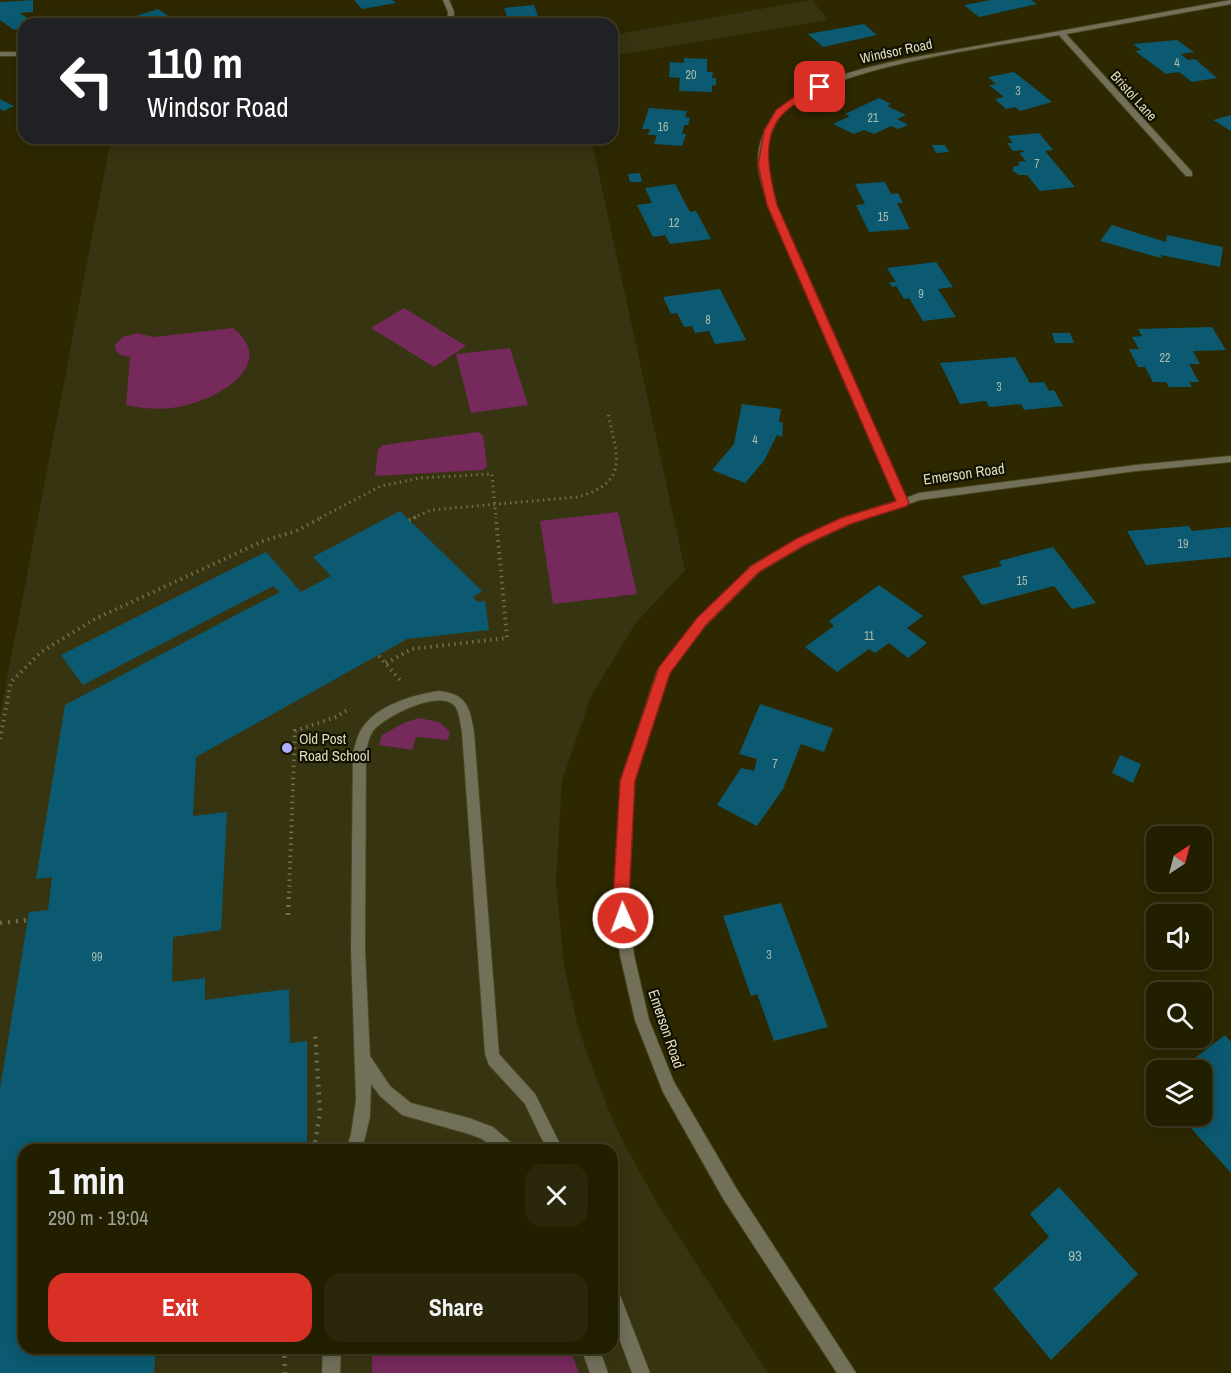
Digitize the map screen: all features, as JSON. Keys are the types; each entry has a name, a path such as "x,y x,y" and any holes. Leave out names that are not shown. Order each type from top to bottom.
{"street":[{"path":"446,0 451,12 450,18"},
{"name":"Windsor Road","path":"903,503 772,205 762,165 768,131 779,112 797,98 820,87 864,71 905,61 1231,3"},
{"name":"Bristol Lane","path":"1062,34 1189,174"},
{"path":"0,54 18,54"},
{"name":"Emerson Road","path":"847,1373 730,1194 668,1087 642,1020 627,955 621,900 627,781 663,671 702,622 755,569 792,547 846,521 919,497 1136,468 1231,459"},
{"path":"356,1144 360,1131 364,1096 359,1014 359,757 361,744 373,724 397,708 429,697 450,697 458,701 463,710 468,732 491,1015 491,1049 494,1060 515,1080 530,1099 552,1144"},
{"path":"363,1060 385,1092 407,1110 487,1133 500,1144"},
{"path":"618,1312 641,1373"},
{"path":"331,1373 332,1354"},
{"path":"592,1354 599,1373"}],"path":[{"path":"410,520 427,511 577,497 603,486 614,476 618,466 608,413"},
{"path":"0,739 10,682 41,652 95,619 263,541 296,531 381,486 420,478 492,474 507,638 412,649 386,663"},
{"path":"390,684 398,678"},
{"path":"288,915 295,730 336,717 354,706"},
{"path":"0,923 28,920"},
{"path":"315,1032 320,1112 315,1144"},
{"path":"284,1354 285,1373"}],"shaded area":[{"path":"812,0 828,20 618,55 618,34"},
{"name":"Old Post Road School","path":"110,144 592,144 685,570 635,624 591,696 562,781 556,880 564,966 577,1023 589,1059 611,1116 627,1149 658,1205 768,1373 0,1373 0,715"},
{"path":"404,308 466,346 434,367 371,328"},
{"path":"233,328 246,342 249,356 246,368 223,390 208,398 178,407 152,409 126,405 130,357 116,351 115,345 123,337 138,333 153,337"},
{"path":"510,348 528,405 471,413 456,354"},
{"path":"478,432 483,435 487,466 483,470 375,476 378,449 384,445"},
{"path":"618,512 637,594 553,604 540,521"},
{"path":"419,718 439,722 450,732 448,740 416,737 412,750 379,745 382,735"},
{"path":"372,1354 572,1354 579,1373 372,1373"}],"building":[{"path":"33,0 33,12 20,13 27,18 18,18 18,29 14,30 0,20 0,2"},
{"path":"354,0 392,0 396,3 362,9"},
{"path":"991,0 1031,0 1037,4 979,17 964,5"},
{"path":"534,5 539,18 508,18 504,8"},
{"path":"158,9 170,17 167,18 130,18"},
{"path":"864,24 877,35 823,47 808,34"},
{"path":"1177,40 1194,52 1181,54 1188,60 1195,59 1217,78 1192,82 1179,72 1166,74 1135,51 1141,50 1133,44"},
{"path":"684,58 707,59 707,72 713,72 712,78 716,78 716,86 712,85 712,92 679,91 680,78 669,77 670,62 684,63"},
{"path":"1014,72 1052,102 1020,111 1015,107 1006,109 995,99 1004,97 989,85 996,84 988,77"},
{"path":"879,98 891,104 887,106 906,115 897,119 908,125 898,129 891,126 874,134 864,130 854,134 833,124 850,116 845,114"},
{"path":"0,99 14,106 4,111 0,109"},
{"path":"649,108 687,111 685,117 690,118 688,125 684,125 682,134 686,134 682,146 654,144 657,135 648,135 650,129 642,129"},
{"path":"1231,115 1231,131 1213,120"},
{"path":"1039,133 1053,150 1045,151 1075,187 1040,191 1027,175 1019,175 1013,171 1013,167 1020,165 1018,162 1026,161 1019,153 1024,152 1022,150 1013,151 1007,143 1013,143 1008,136"},
{"path":"932,145 945,145 949,152 936,153"},
{"path":"640,173 642,182 630,182 628,174"},
{"path":"885,182 891,194 898,193 903,203 897,203 910,229 869,232 856,205 865,204 855,184"},
{"path":"675,184 690,212 696,211 711,239 670,244 665,235 653,237 637,205 652,203 645,188"},
{"path":"1112,225 1166,242 1167,235 1223,247 1220,267 1161,255 1161,258 1100,241"},
{"path":"936,262 953,287 938,289 956,317 923,321 909,298 904,299 896,286 892,287 889,282 896,282 887,268"},
{"path":"720,289 746,340 715,344 709,331 695,333 692,326 684,327 677,313 671,314 663,297"},
{"path":"1212,327 1226,350 1193,351 1200,364 1189,364 1199,382 1189,382 1192,387 1169,387 1166,382 1153,382 1145,367 1138,367 1129,349 1139,349 1132,337 1142,336 1138,329"},
{"path":"1052,333 1070,333 1074,343 1055,343"},
{"path":"1015,357 1030,383 1044,382 1049,391 1054,390 1063,406 1024,410 1021,404 989,407 986,401 960,404 940,363"},
{"path":"742,404 781,409 779,422 783,423 782,437 777,435 764,461 745,483 712,470 734,444"},
{"path":"400,511 482,591 473,597 478,602 485,601 489,630 407,639 196,757 193,816 227,812 221,930 173,937 172,982 205,978 205,1000 289,989 290,1043 307,1041 307,1144 18,1144 18,1354 156,1354 154,1373 0,1373 0,1089 29,912 48,910 52,877 36,879 65,705 280,592 273,586 83,685 61,655 266,552 301,592 331,576 313,557"},
{"path":"1189,526 1192,531 1231,527 1231,557 1146,565 1127,531"},
{"path":"1053,547 1096,603 1072,609 1054,586 982,605 962,576 1002,566 999,561"},
{"path":"879,585 923,616 907,628 927,643 908,658 889,643 875,653 869,649 837,672 805,647 834,626 829,621"},
{"path":"760,704 833,728 824,752 801,744 783,789 757,826 717,805 741,768 754,771 757,759 739,754"},
{"path":"1120,755 1141,764 1133,783 1112,773"},
{"path":"781,903 828,1027 774,1041 757,994 751,996 723,916"},
{"path":"1225,1035 1231,1042 1231,1173 1189,1126 1212,1126 1212,1060 1192,1060 1208,1048 1212,1048 1212,1045"},
{"path":"1059,1187 1138,1274 1051,1360 993,1289 1049,1237 1030,1214"}],"place":[{"name":"Old Post Road School","path":"287,748"}],"route":[{"path":"623,918 621,900 627,781 663,671 702,622 755,569 801,542 846,521 903,503 772,205 762,165 768,131 779,112 797,98 820,87"}]}
